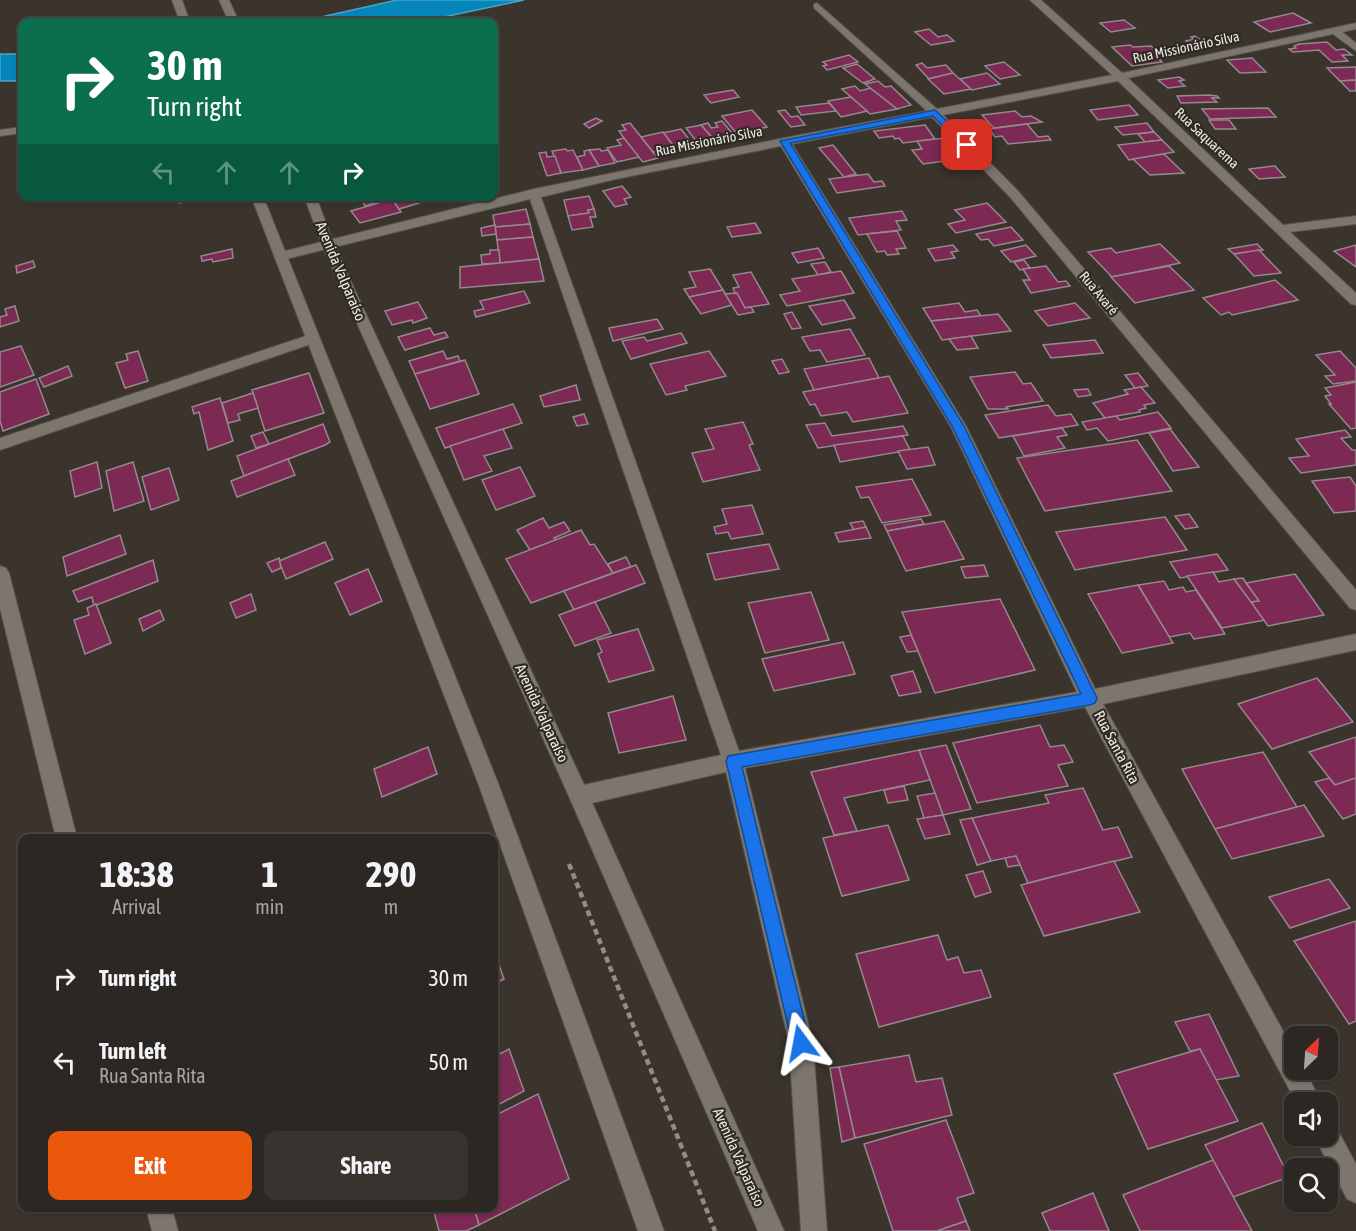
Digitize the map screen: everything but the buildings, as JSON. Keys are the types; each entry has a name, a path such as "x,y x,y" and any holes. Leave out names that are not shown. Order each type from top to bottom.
{"street":[{"path":"177,0 184,18"},
{"path":"224,0 232,18"},
{"path":"1037,2 1056,0"},
{"name":"Rua Saquarema","path":"1037,2 1120,77 1356,300"},
{"name":"Rua Avaré","path":"817,6 935,113 1022,203 1356,603"},
{"name":"Rua Missionário Silva","path":"282,256 534,193 784,141 1120,77 1356,26"},
{"path":"1334,30 1356,48"},
{"path":"0,133 18,131"},
{"name":"Rua Santa Rita","path":"784,141 958,426 1090,698 1304,1092"},
{"path":"534,193 733,761 801,1043 814,1231"},
{"path":"260,201 312,339 488,783 651,1231"},
{"name":"Avenida Valparaíso","path":"312,201 328,245 579,796 771,1231"},
{"path":"1281,228 1356,220"},
{"path":"0,444 312,339"},
{"path":"0,573 66,834"},
{"path":"579,796 733,761 1090,698 1356,642"},
{"path":"1332,1146 1356,1190"},
{"path":"160,1212 165,1231"}],"water":[{"path":"397,0 524,0 439,18 317,18"},
{"path":"0,54 18,54 18,81 0,81"}],"route":[{"path":"801,1043 733,761 1090,698 958,426 784,141 935,113 967,145"}]}
